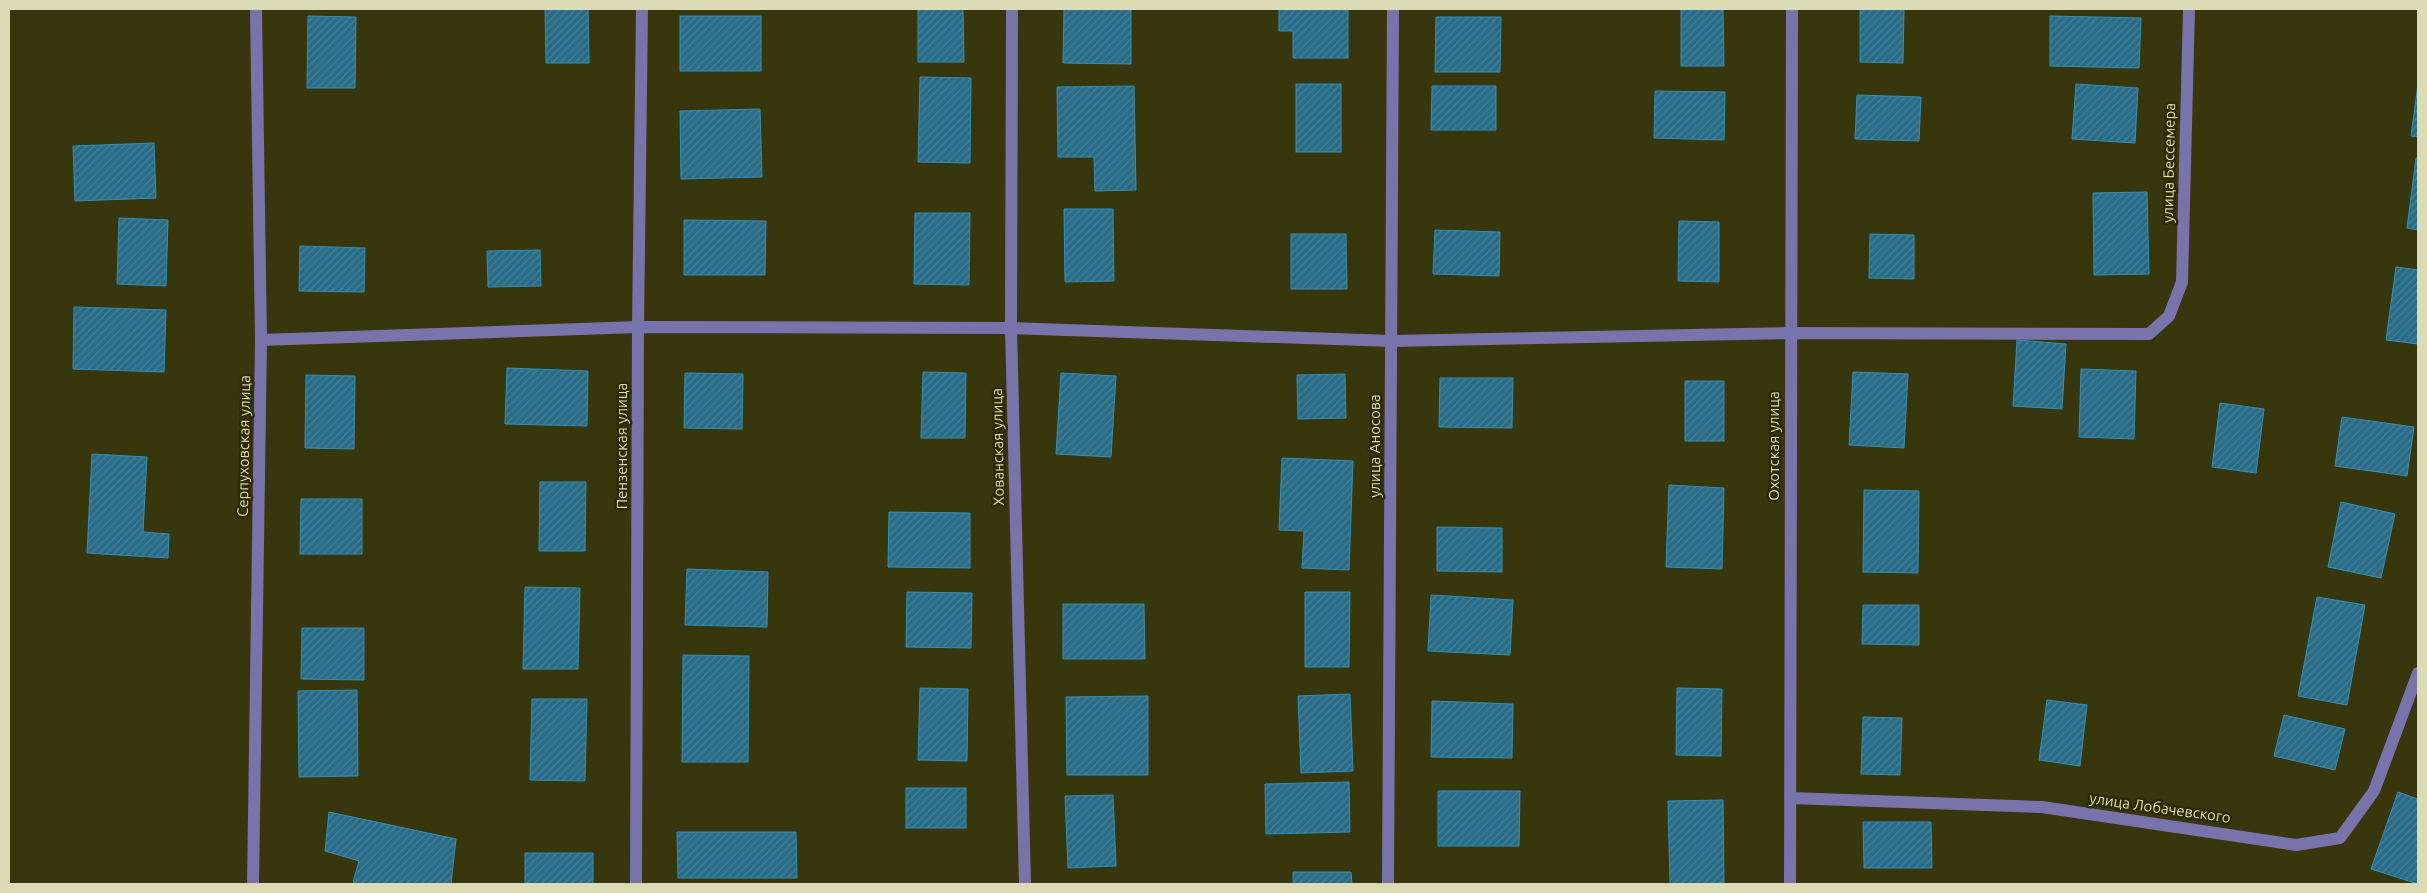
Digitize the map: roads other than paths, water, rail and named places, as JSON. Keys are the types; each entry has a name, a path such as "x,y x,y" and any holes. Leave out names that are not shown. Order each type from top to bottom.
{"street":[{"name":"Серпуховская улица","path":"253,884 262,340 256,9"},
{"name":"Пензенская улица","path":"636,884 638,327 642,9"},
{"name":"Хованская улица","path":"1012,9 1011,328 1025,884"},
{"name":"улица Аносова","path":"1388,884 1393,9"},
{"name":"Охотская улица","path":"1790,884 1792,9"},
{"name":"улица Бессемера","path":"1791,333 2149,334 2169,316 2182,282 2189,9"},
{"path":"262,340 638,327 1011,328 1392,341 1791,333"},
{"name":"улица Лобачевского","path":"1790,798 2042,807 2296,845 2340,838 2374,791 2418,672"}]}
